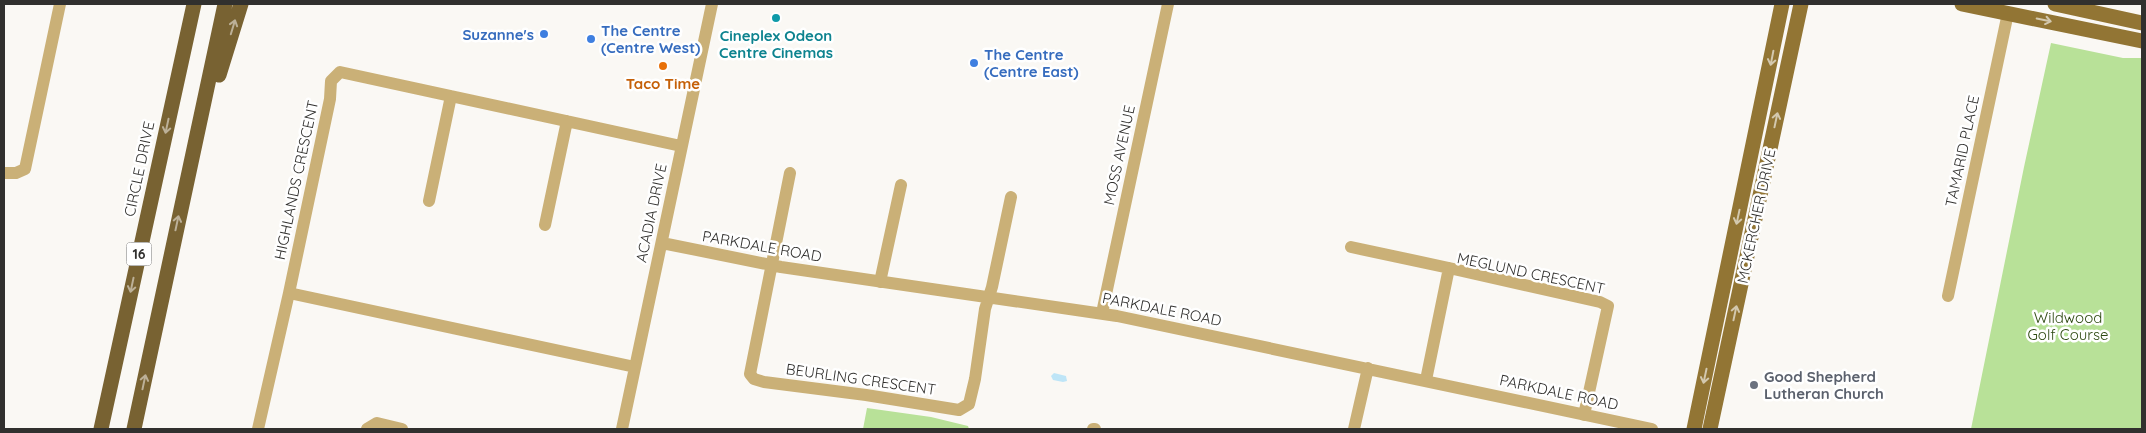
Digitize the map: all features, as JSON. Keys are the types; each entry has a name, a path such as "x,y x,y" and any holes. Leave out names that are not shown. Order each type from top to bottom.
{"highway":[{"path":"177,79 175,65 183,4"},
{"name":"CIRCLE DRIVE","path":"101,429 194,4"},
{"name":"16","path":"134,429 225,4"},
{"path":"184,191 241,4"}],"main road":[{"name":"MCKERCHER DRIVE","path":"1710,429 1801,4"},
{"path":"1796,26 1807,4"},
{"path":"1962,4 2142,41"},
{"path":"2056,4 2142,22"},
{"name":"MCKERCHER DRIVE","path":"1694,429 1781,6"}],"street":[{"path":"4,173 16,173 25,169 60,4"},
{"name":"ACADIA DRIVE","path":"622,429 712,4"},
{"name":"MOSS AVENUE","path":"1102,313 1168,4"},
{"name":"TAMARID PLACE","path":"1948,296 2008,13"},
{"name":"HIGHLANDS CRESCENT","path":"289,293 330,99 331,81 340,72 681,146"},
{"path":"429,201 451,96"},
{"path":"546,225 567,121"},
{"path":"771,266 790,173"},
{"path":"880,282 901,185"},
{"path":"988,297 1011,196"},
{"name":"PARKDALE ROAD","path":"662,243 771,266 1102,313 1652,429"},
{"path":"1351,247 1449,268"},
{"name":"BEURLING CRESCENT","path":"771,266 750,368 750,374 754,379 764,382 866,394 959,410 969,404 975,379 988,297"},
{"name":"MEGLUND CRESCENT","path":"1426,380 1449,268 1600,302 1608,306 1584,415"},
{"path":"258,429 289,293 635,367"},
{"path":"1354,429 1368,368"},
{"path":"367,429 377,424 402,429"}],"green space":[{"name":"Wildwood Golf Course","path":"2051,43 2123,58 2142,58 2142,429 1971,429"},
{"path":"867,408 931,417 968,426 969,429 863,429"}],"water":[{"path":"1054,373 1066,376 1067,381 1053,380 1051,376"}],"place":[{"name":"Cineplex Odeon Centre Cinemas","path":"776,18"},
{"name":"Suzanne's","path":"544,34"},
{"name":"The Centre (Centre West)","path":"591,39"},
{"name":"The Centre (Centre East)","path":"974,63"},
{"name":"Taco Time","path":"663,66"},
{"name":"Good Shepherd Lutheran Church","path":"1754,385"}]}
